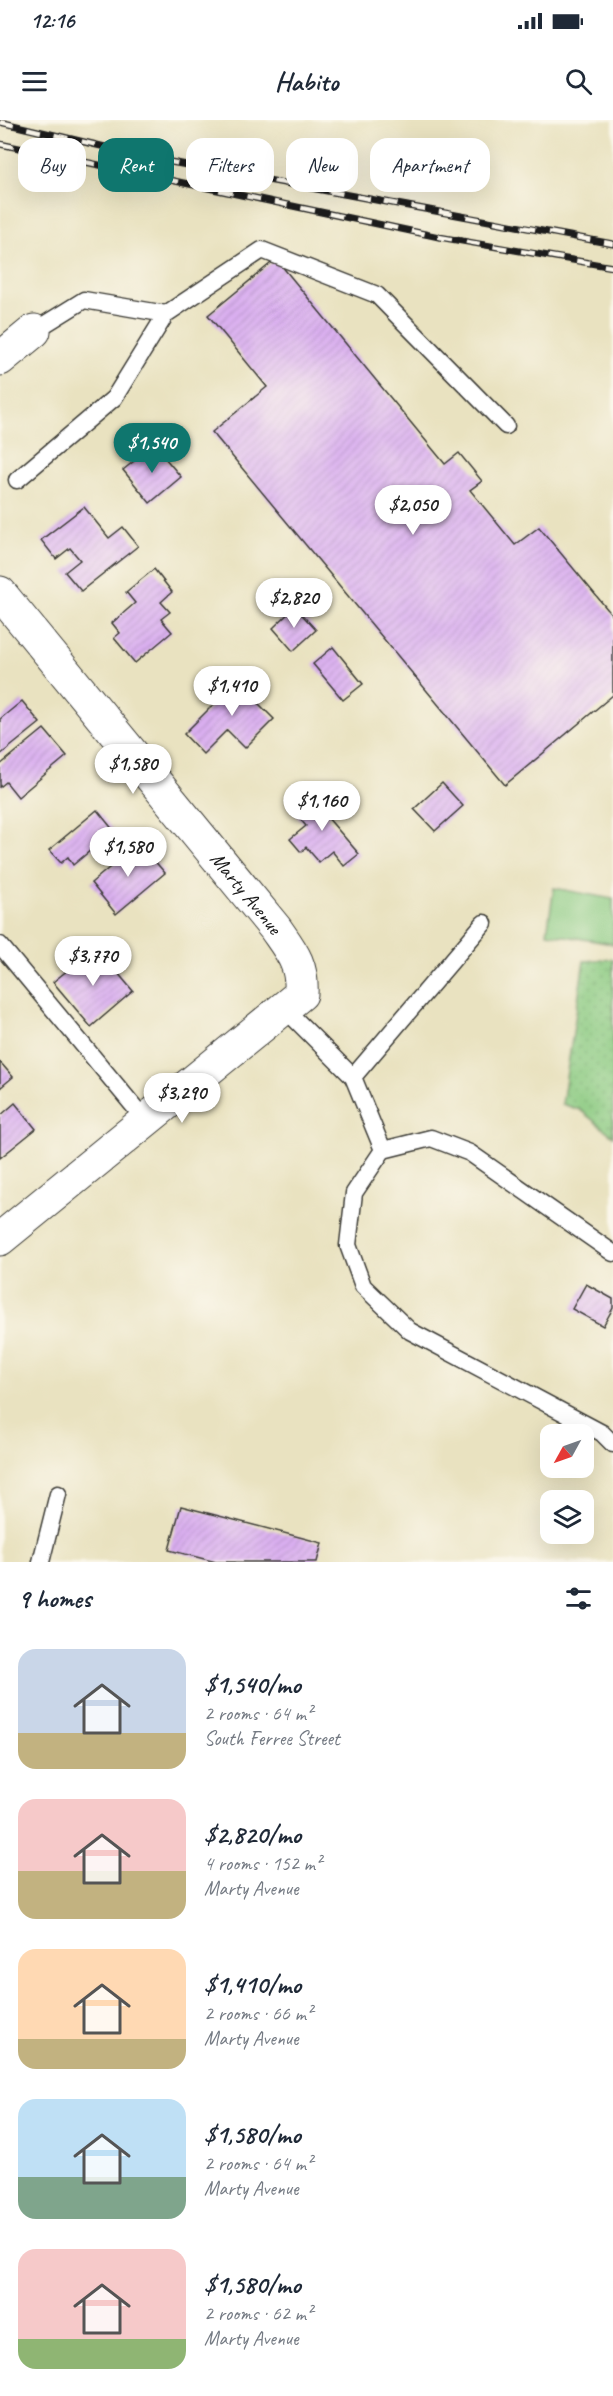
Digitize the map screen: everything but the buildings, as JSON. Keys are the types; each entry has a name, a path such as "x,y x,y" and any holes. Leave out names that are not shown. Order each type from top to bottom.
{"street":[{"path":"0,359 34,331"},
{"name":"Marty Avenue","path":"0,593 274,927 293,954 302,976 301,994 284,1008"},
{"path":"0,1239 284,1008"}],"lane":[{"path":"17,480 114,398 166,315 262,250 377,295 506,426"},
{"path":"34,331 84,300 166,315"},
{"path":"353,1077 484,923"},
{"path":"0,945 146,1121"},
{"path":"284,1008 353,1077 383,1150"},
{"path":"613,1252 470,1153 431,1138 383,1150 354,1193 348,1245 363,1286 410,1331 602,1434 613,1444"},
{"path":"41,1562 58,1494"}],"green space":[{"path":"554,888 613,899 613,944 547,933"},
{"path":"613,959 613,1136 580,1110 562,1104 584,961"}],"railway":[{"path":"0,122 160,160 613,244"},
{"path":"0,144 439,237 613,267"}]}
